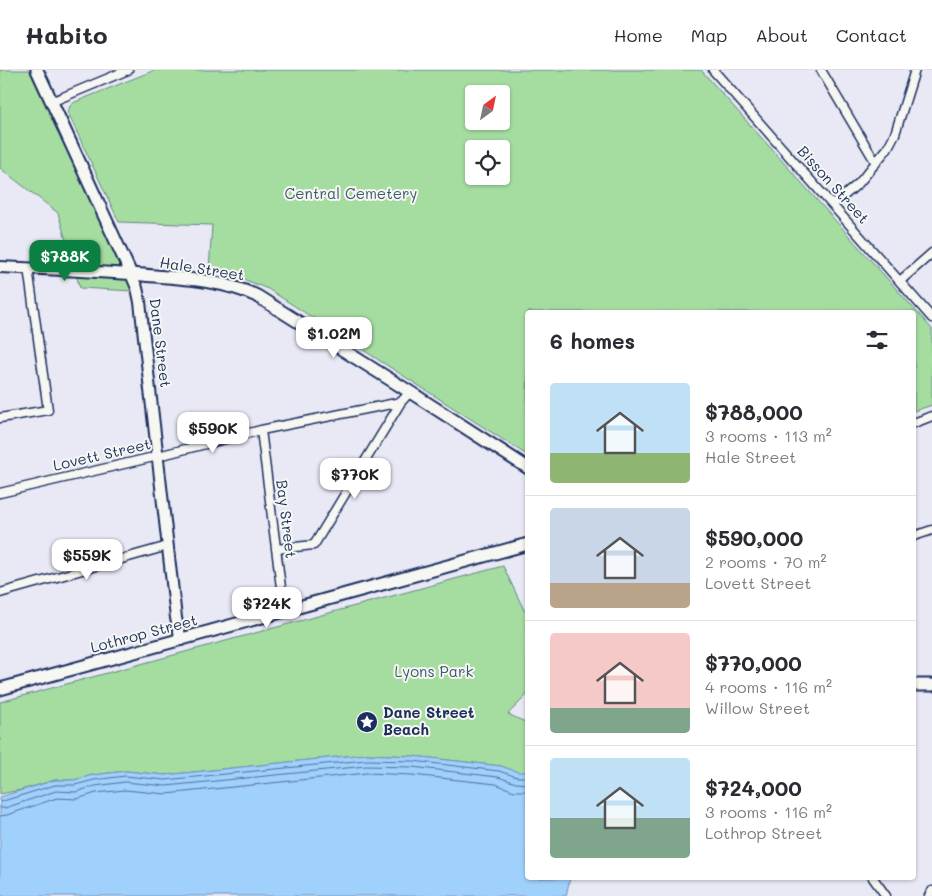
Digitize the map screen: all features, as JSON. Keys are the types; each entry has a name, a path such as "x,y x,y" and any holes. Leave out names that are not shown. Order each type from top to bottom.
{"main road":[{"name":"Dane Street","path":"37,70 131,274"},
{"name":"Hale Street","path":"131,274 200,281 244,290 271,304 525,466"},
{"name":"Lothrop Street","path":"0,689 525,545"},
{"path":"916,684 932,685"}],"street":[{"path":"51,102 128,70"},
{"name":"Bisson Street","path":"713,70 932,318"},
{"path":"821,70 876,162"},
{"path":"833,205 859,183 887,149 895,134 915,70"},
{"path":"900,281 932,253"},
{"name":"Hale Street","path":"0,268 131,274"},
{"path":"0,418 48,410 28,268"},
{"name":"Dane Street","path":"131,274 140,302 176,618 181,640"},
{"path":"276,549 314,545 401,402 410,392"},
{"name":"Lovett Street","path":"0,493 262,430 401,402"},
{"path":"916,422 932,416"},
{"name":"Bay Street","path":"262,430 284,611"},
{"path":"916,535 932,530"},
{"path":"0,593 168,546"},
{"path":"874,880 886,896"},
{"path":"929,896 932,891"}],"green space":[{"path":"0,70 39,70 133,291 80,288 58,213 0,168"},
{"name":"Central Cemetery","path":"155,70 701,70 915,310 525,310 525,454 268,289 236,276 209,271 212,225 119,222 68,113 70,106 75,102"},
{"name":"Central Cemetery","path":"916,311 932,329 932,405 916,410"},
{"name":"Lyons Park","path":"503,566 525,611 525,697 508,714 525,722 525,772 518,773 501,766 413,756 366,754 165,775 126,771 93,775 74,780 55,780 0,794 0,702"}],"water":[{"path":"366,754 413,756 501,766 518,772 525,772 525,880 570,880 566,896 0,896 0,797 55,780 74,780 93,775 126,771 165,775"}],"place":[{"name":"Dane Street Beach","path":"367,722"}]}
